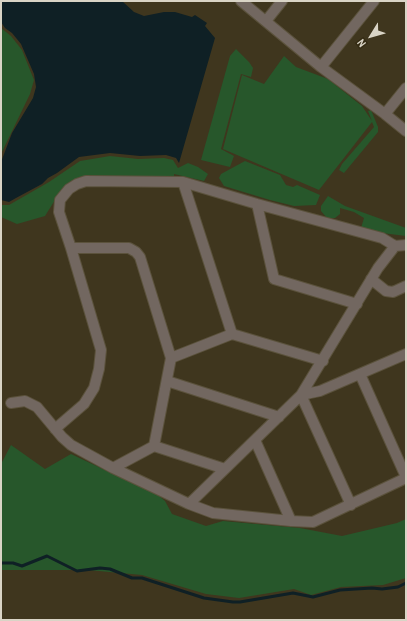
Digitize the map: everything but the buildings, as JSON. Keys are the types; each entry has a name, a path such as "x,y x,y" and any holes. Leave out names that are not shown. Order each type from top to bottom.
{"street":[{"path":"241,1 321,67 406,131"},
{"path":"266,21 282,1"},
{"path":"321,67 374,1"},
{"path":"385,114 406,88"},
{"path":"55,429 84,404 94,388 99,369 100,350 71,248 58,212 60,200 69,189 76,184 86,180 183,182 382,238 395,246 406,245"},
{"path":"183,182 232,334"},
{"path":"257,204 274,279 356,304"},
{"path":"189,504 301,395 371,279 395,246"},
{"path":"71,248 129,248 136,252 140,257 171,358 154,446"},
{"path":"371,279 386,291 393,292 406,286"},
{"path":"171,358 232,334 323,360"},
{"path":"301,395 320,391 406,354"},
{"path":"11,403 25,401 37,407 62,437 72,445 113,468 189,504 213,513 314,522 406,478 360,374"},
{"path":"167,380 279,417"},
{"path":"301,395 351,505"},
{"path":"255,440 291,521"},
{"path":"113,468 154,446 225,469"}],"green space":[{"path":"1,28 11,36 22,50 34,80 30,94 1,154"},
{"path":"236,49 253,68 251,77 241,74 221,149 234,156 230,167 201,160 230,56"},
{"path":"284,56 296,67 328,79 362,106 372,121 368,111 371,110 378,127 378,132 344,173 339,170 342,164 374,127 372,122 319,190 223,149 242,75 264,84"},
{"path":"110,156 138,159 164,158 173,160 178,168 188,163 198,167 208,174 204,181 174,174 174,178 82,176 70,182 60,192 45,216 17,224 1,217 1,205 9,205 49,182 80,161"},
{"path":"245,161 280,175 286,185 293,187 297,185 320,195 316,205 294,206 224,186 219,178 221,174"},
{"path":"328,196 345,206 406,228 406,236 382,233 361,228 364,218 354,212 340,208 340,214 335,218 327,218 321,211 321,206"},
{"path":"11,445 45,469 71,454 158,495 165,501 172,514 206,526 223,521 300,528 342,536 397,523 406,519 406,578 383,585 341,587 311,595 294,589 239,598 206,594 142,575 88,570 1,570 1,464"}],"shaded area":[{"path":"1,1 122,1 134,12 144,16 164,12 175,12 192,17 195,15 207,23 205,26 215,38 179,163 176,158 166,155 140,156 110,153 79,157 48,178 42,184 9,202 1,200 1,162 12,133 33,98 36,87 34,74 21,44 1,22"}],"waterway":[{"path":"1,563 13,563 22,566 47,556 77,571 100,568 110,569 132,578 142,578 204,598 233,602 293,593 313,597 340,590 372,588 382,589 398,587 406,583"}]}
